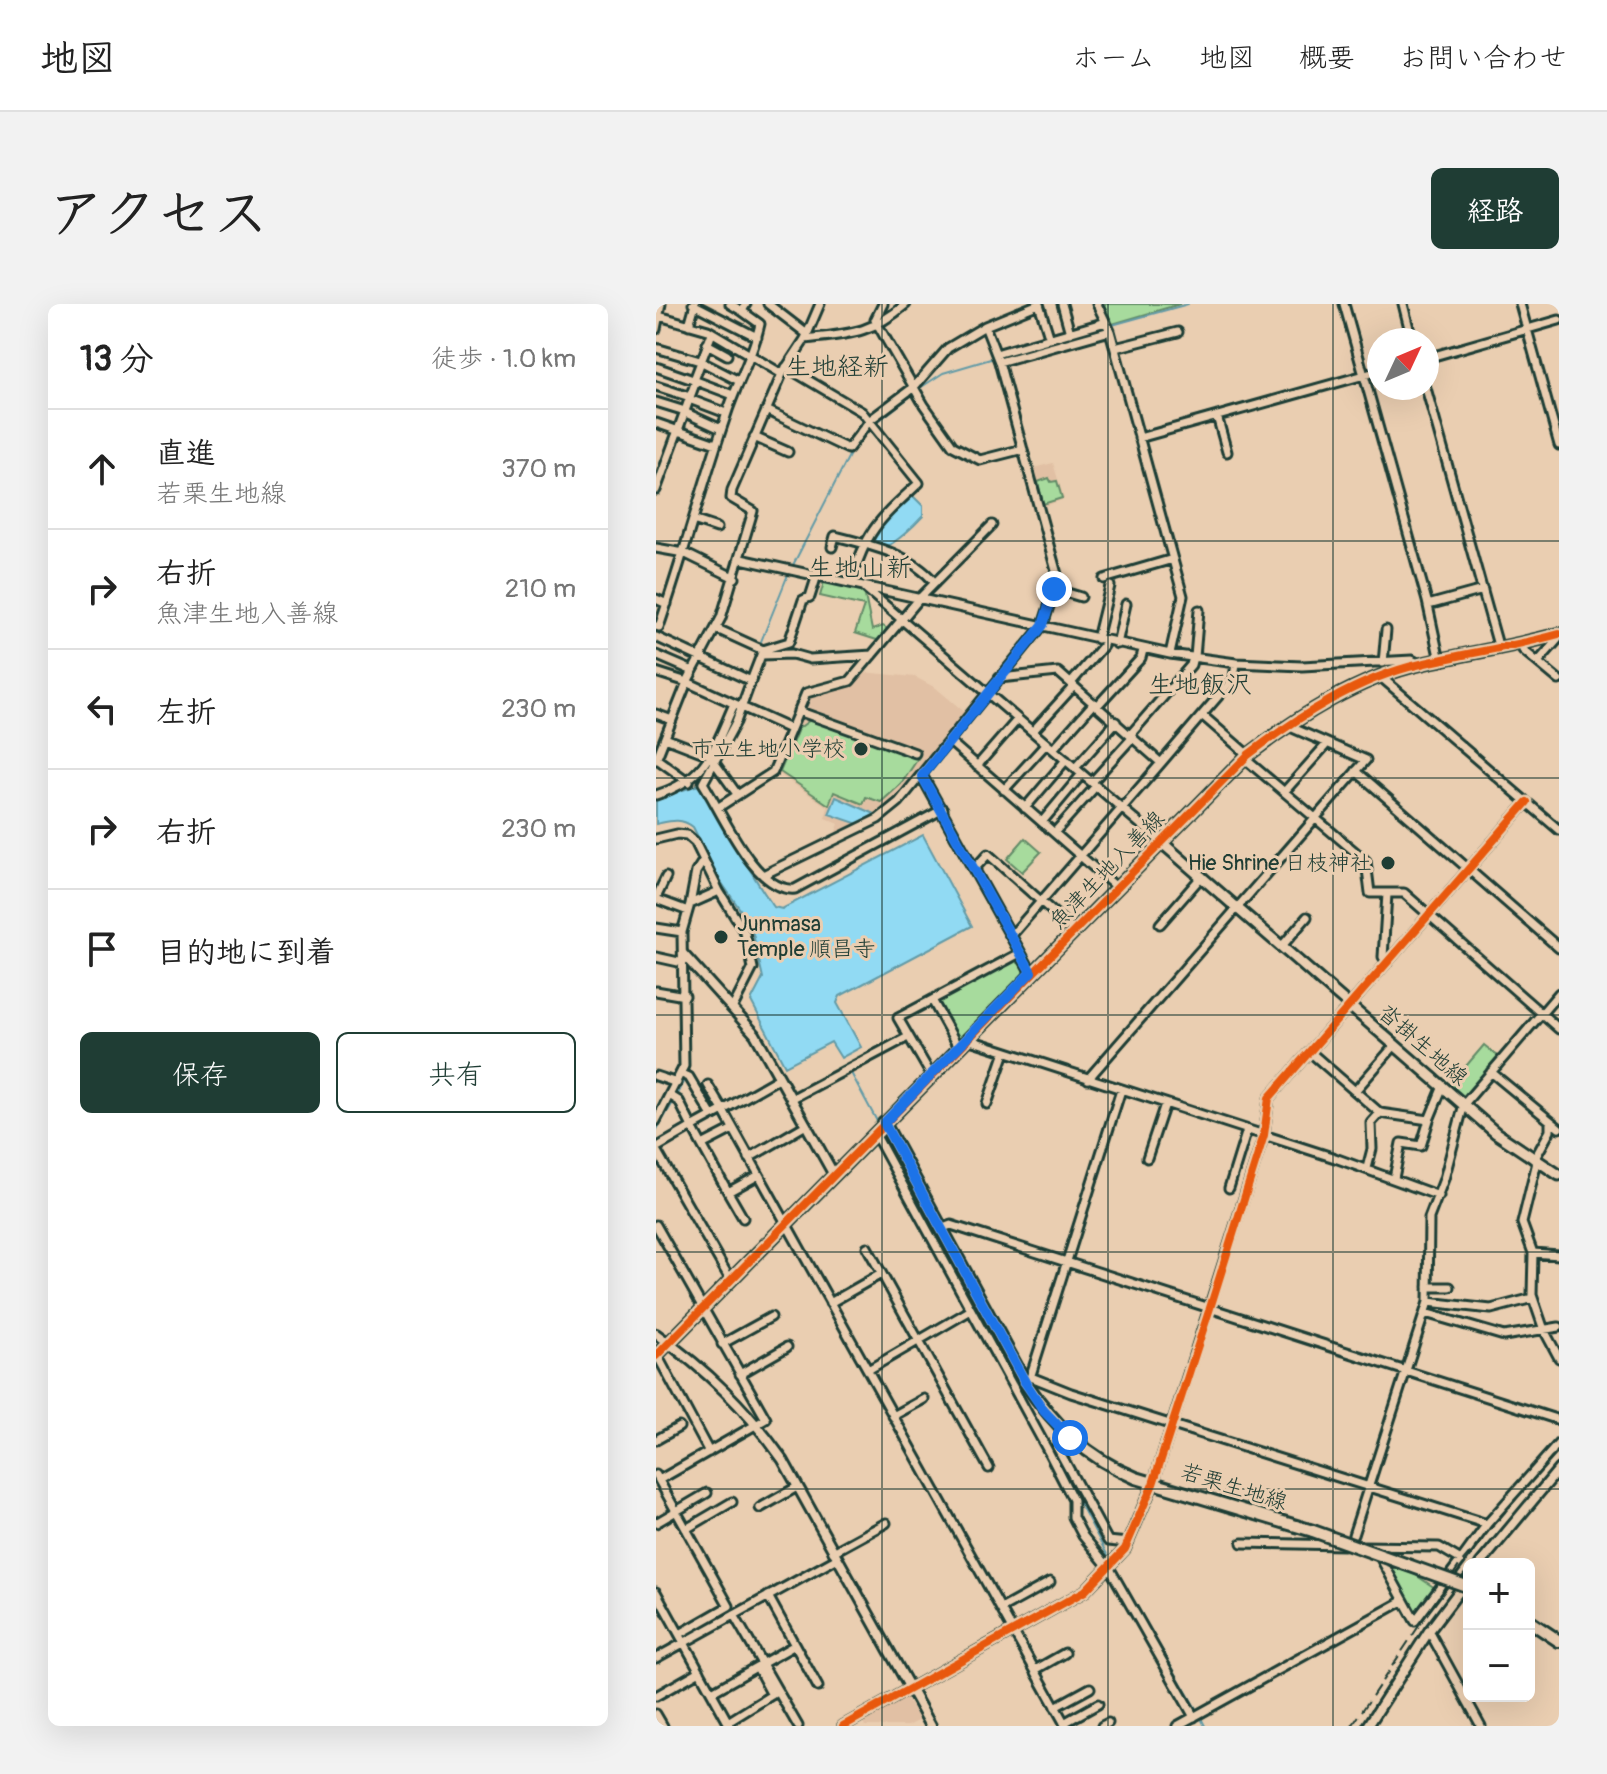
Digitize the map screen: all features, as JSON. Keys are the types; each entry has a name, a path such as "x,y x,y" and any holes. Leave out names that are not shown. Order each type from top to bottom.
{"main road":[{"name":"魚津生地入善線","path":"657,1356 661,1340 702,1308 1246,756 1325,703 1381,677 1419,664 1559,636"},
{"name":"沓掛生地線","path":"1160,841 1464,1104 1535,1161 1559,1175"},
{"name":"若栗生地線","path":"884,1123 1044,1411 1070,1438 1108,1466 1153,1484 1313,1531 1463,1585"},
{"path":"1535,1625 1559,1641"}],"street":[{"path":"656,329 661,304"},
{"path":"689,325 694,304 757,337"},
{"path":"656,626 659,627 667,604 726,413 752,357 760,324 744,307 730,304"},
{"path":"768,304 806,336 861,333 879,325 906,304"},
{"path":"689,782 656,760 687,682 717,629 741,559 753,511 731,498 784,370 806,336 820,304"},
{"path":"883,304 875,320 953,446 980,460 1023,449"},
{"path":"766,410 848,449 870,420 914,387 948,348 985,326 1039,304 1050,339"},
{"path":"1062,304 1070,333"},
{"path":"1097,304 1115,348 1183,596 1170,654"},
{"path":"1344,304 1428,605 1440,661"},
{"path":"1403,304 1409,328"},
{"path":"1520,304 1559,445"},
{"path":"659,316 712,333 870,420 919,483 886,513 862,543 851,583"},
{"path":"1439,355 1559,320"},
{"path":"763,875 878,819 922,776 1043,625 1057,571 998,358 985,326"},
{"path":"998,358 1070,333 1108,326"},
{"path":"998,358 1108,326"},
{"path":"1115,348 1178,332"},
{"path":"656,490 660,463 678,431 712,333"},
{"path":"707,344 727,355"},
{"path":"656,348 700,361 739,381"},
{"path":"656,367 733,395"},
{"path":"1139,438 1367,374"},
{"path":"656,386 726,413"},
{"path":"1429,400 1499,649"},
{"path":"656,402 721,429"},
{"path":"1217,416 1227,452"},
{"path":"656,423 716,444"},
{"path":"754,437 788,452"},
{"path":"693,520 717,528"},
{"path":"719,807 773,772 806,693 850,681 920,598 992,525"},
{"path":"832,547 835,536 862,543 921,566 935,583"},
{"path":"656,548 684,553 735,578"},
{"path":"741,559 1143,650 1236,663 1302,666 1412,660 1419,664"},
{"path":"1033,731 1103,646 1100,640 1107,582 1173,559"},
{"path":"656,795 689,782 709,755 751,681 762,652 789,642 803,600 810,597 817,575"},
{"path":"864,586 1160,841"},
{"path":"1054,589 1081,597"},
{"path":"1428,605 1483,590"},
{"path":"656,599 667,604"},
{"path":"1117,644 1126,604"},
{"path":"1054,833 1191,665 1199,610"},
{"path":"717,629 762,652 810,659 872,655"},
{"path":"1383,663 1386,630"},
{"path":"1538,662 1559,636"},
{"path":"656,637 751,681"},
{"path":"1521,643 1559,680"},
{"path":"1004,790 1096,705 1141,658 1143,650"},
{"path":"656,655 693,671"},
{"path":"1011,936 1234,678 1236,663"},
{"path":"656,672 687,682 790,729"},
{"path":"999,678 1058,672 1161,763"},
{"path":"1381,677 1559,830"},
{"path":"738,705 715,763 703,783 754,869 787,890 795,889 943,809"},
{"path":"798,711 915,753"},
{"path":"656,714 672,720"},
{"path":"1202,715 1284,792 1366,861 1370,893 1404,893 1559,1029"},
{"path":"977,766 1018,719"},
{"path":"1075,768 1116,722"},
{"path":"1088,1079 1366,760 1288,726"},
{"path":"656,728 709,755 737,794"},
{"path":"949,741 1116,887"},
{"path":"1284,792 1326,745"},
{"path":"1025,808 1066,760"},
{"path":"1356,771 1559,948"},
{"path":"1042,822 1082,774"},
{"path":"922,776 1031,972"},
{"path":"843,1726 1085,1591 1110,1569 1128,1543 1153,1484 1264,1135 1269,1098 1527,802"},
{"path":"656,839 687,835 695,842 719,891 745,933 753,968 733,1007"},
{"path":"975,868 988,854 1073,930"},
{"path":"656,1121 682,1074 685,996 682,932 696,872 703,861"},
{"path":"1160,924 1202,876"},
{"path":"666,877 656,898 689,908 719,891"},
{"path":"1387,894 1383,957 1388,962"},
{"path":"1282,946 1307,917"},
{"path":"656,928 682,932"},
{"path":"931,1075 898,1018 1020,953"},
{"path":"656,957 683,958 733,1007 755,1034 834,1175"},
{"path":"656,991 685,996"},
{"path":"1353,1535 1428,1302 1429,1218 1439,1196 1464,1104 1559,993"},
{"path":"932,1000 958,1047"},
{"path":"791,1099 908,1037"},
{"path":"966,1039 1367,1168 1439,1196"},
{"path":"1355,1091 1395,1045"},
{"path":"987,1104 1005,1052"},
{"path":"1310,1052 1380,1113 1429,1120"},
{"path":"1491,1072 1559,1128"},
{"path":"682,1074 689,1077 712,1116"},
{"path":"656,1076 677,1083"},
{"path":"730,1279 656,1149 779,1078"},
{"path":"708,1085 1065,1725 1098,1704"},
{"path":"1394,1178 1401,1143 1421,1146 1443,1086"},
{"path":"1121,1090 1028,1379 1487,1524"},
{"path":"671,1096 679,1101 743,1218"},
{"path":"1147,1158 1165,1104"},
{"path":"1367,1168 1372,1149 1371,1123 1380,1113"},
{"path":"1550,1121 1550,1131 1535,1161 1522,1223 1533,1253 1533,1298 1544,1330 1559,1358"},
{"path":"749,1158 806,1125"},
{"path":"702,1145 733,1129"},
{"path":"1229,1188 1247,1130"},
{"path":"875,1134 1048,1451 1073,1500 1073,1517 1083,1536 1110,1569 1194,1717"},
{"path":"728,1192 759,1175"},
{"path":"656,1225 766,1419 657,1477 729,1606 656,1658"},
{"path":"943,1228 951,1225 1559,1419"},
{"path":"867,1247 989,1468"},
{"path":"1533,1253 1559,1255"},
{"path":"830,1303 881,1274"},
{"path":"1428,1287 1450,1287"},
{"path":"1428,1302 1491,1309 1533,1298"},
{"path":"868,1370 971,1310"},
{"path":"1425,1313 1504,1336 1559,1327"},
{"path":"722,1344 771,1317"},
{"path":"661,1340 709,1373 758,1425 797,1487 931,1726"},
{"path":"740,1374 787,1347"},
{"path":"657,1356 709,1452"},
{"path":"893,1416 924,1399"},
{"path":"656,1440 679,1427"},
{"path":"1048,1451 1070,1438"},
{"path":"1374,1546 1415,1621 1487,1524 1559,1443"},
{"path":"1057,1447 1108,1541 1128,1543"},
{"path":"1485,1558 1559,1469"},
{"path":"760,1508 797,1487"},
{"path":"656,1523 707,1493"},
{"path":"686,1529 732,1502"},
{"path":"682,1638 768,1596 886,1523"},
{"path":"1242,1543 1439,1547 1461,1560"},
{"path":"1001,1609 1050,1582"},
{"path":"1368,1726 1429,1631 1463,1586"},
{"path":"656,1592 729,1724 775,1693"},
{"path":"768,1596 818,1687"},
{"path":"1177,1726 1403,1601"},
{"path":"734,1615 775,1693 798,1726"},
{"path":"1429,1631 1481,1726"},
{"path":"712,1692 795,1645"},
{"path":"1035,1670 1065,1653"},
{"path":"656,1696 700,1671"},
{"path":"1055,1707 1090,1688"},
{"path":"656,1716 663,1726"}],"shaded area":[{"path":"1053,463 1064,499 1043,507 1033,468"},
{"name":"市立生地小学校","path":"862,672 915,677 936,688 967,714 879,815 842,834 836,831 839,824 825,818 828,807 777,773 808,695 840,685"},
{"path":"906,1698 920,1720 908,1726 865,1726 863,1722"}],"green space":[{"path":"1100,304 1180,304 1109,325"},
{"path":"1049,478 1051,482 1057,481 1062,498 1043,504 1038,482"},
{"path":"824,582 864,591 872,630 883,626 889,630 880,641 855,633 864,606 820,596"},
{"path":"810,720 919,757 901,784 881,802 866,797 863,804 834,792 829,805 780,772 798,729"},
{"path":"1025,838 1041,852 1022,872 1007,859"},
{"path":"1014,961 1023,965 1023,975 958,1042 936,1003"},
{"path":"1484,1045 1499,1057 1464,1099 1449,1086"},
{"path":"1387,1565 1414,1574 1438,1590 1420,1614 1413,1612"}],"water":[{"path":"913,496 923,506 923,516 899,539 883,548 872,538 875,530"},
{"path":"701,784 764,892 774,907 782,909 923,835 972,926 840,996 837,1003 861,1047 841,1058 831,1042 785,1066 751,1001 763,978 751,925 719,879 693,827 680,821 656,824 656,799"},
{"path":"836,797 875,814 858,824 829,814"}],"waterway":[{"path":"1112,325 1188,304"},
{"path":"1000,356 1106,327"},
{"path":"920,388 943,373 994,358"},
{"path":"876,423 915,393"},
{"path":"792,567 853,448"},
{"path":"760,644 789,572"},
{"path":"737,704 758,650"},
{"path":"696,786 704,775"},
{"path":"687,954 686,939 693,908 720,897"},
{"path":"687,965 687,1074"},
{"path":"850,1071 879,1125"},
{"path":"677,1096 685,1080"},
{"path":"656,1131 674,1101"},
{"path":"882,1131 1110,1560"},
{"path":"1113,1565 1198,1712"},
{"path":"1201,1718 1205,1726"}],"railway":[{"path":"1352,1726 1459,1566 1559,1449"}],"cycle path":[{"path":"656,1356 1248,755 1330,700 1398,670 1559,634"},
{"path":"843,1726 1085,1591 1125,1549 1153,1484 1210,1308 1264,1135 1269,1098 1527,802"}],"place":[{"name":"市立生地小学校","path":"861,749"},
{"name":"Hie Shrine 日枝神社","path":"1388,863"},
{"name":"Junmasa Temple 順昌寺","path":"721,937"}],"district":[{"name":"生地経新","path":"837,367"},
{"name":"生地山新","path":"860,568"},
{"name":"生地飯沢","path":"1200,685"}],"route":[{"path":"1054,589 1043,625 922,776 931,787 1031,972 884,1123 1025,1382 1044,1411 1070,1438"}]}
